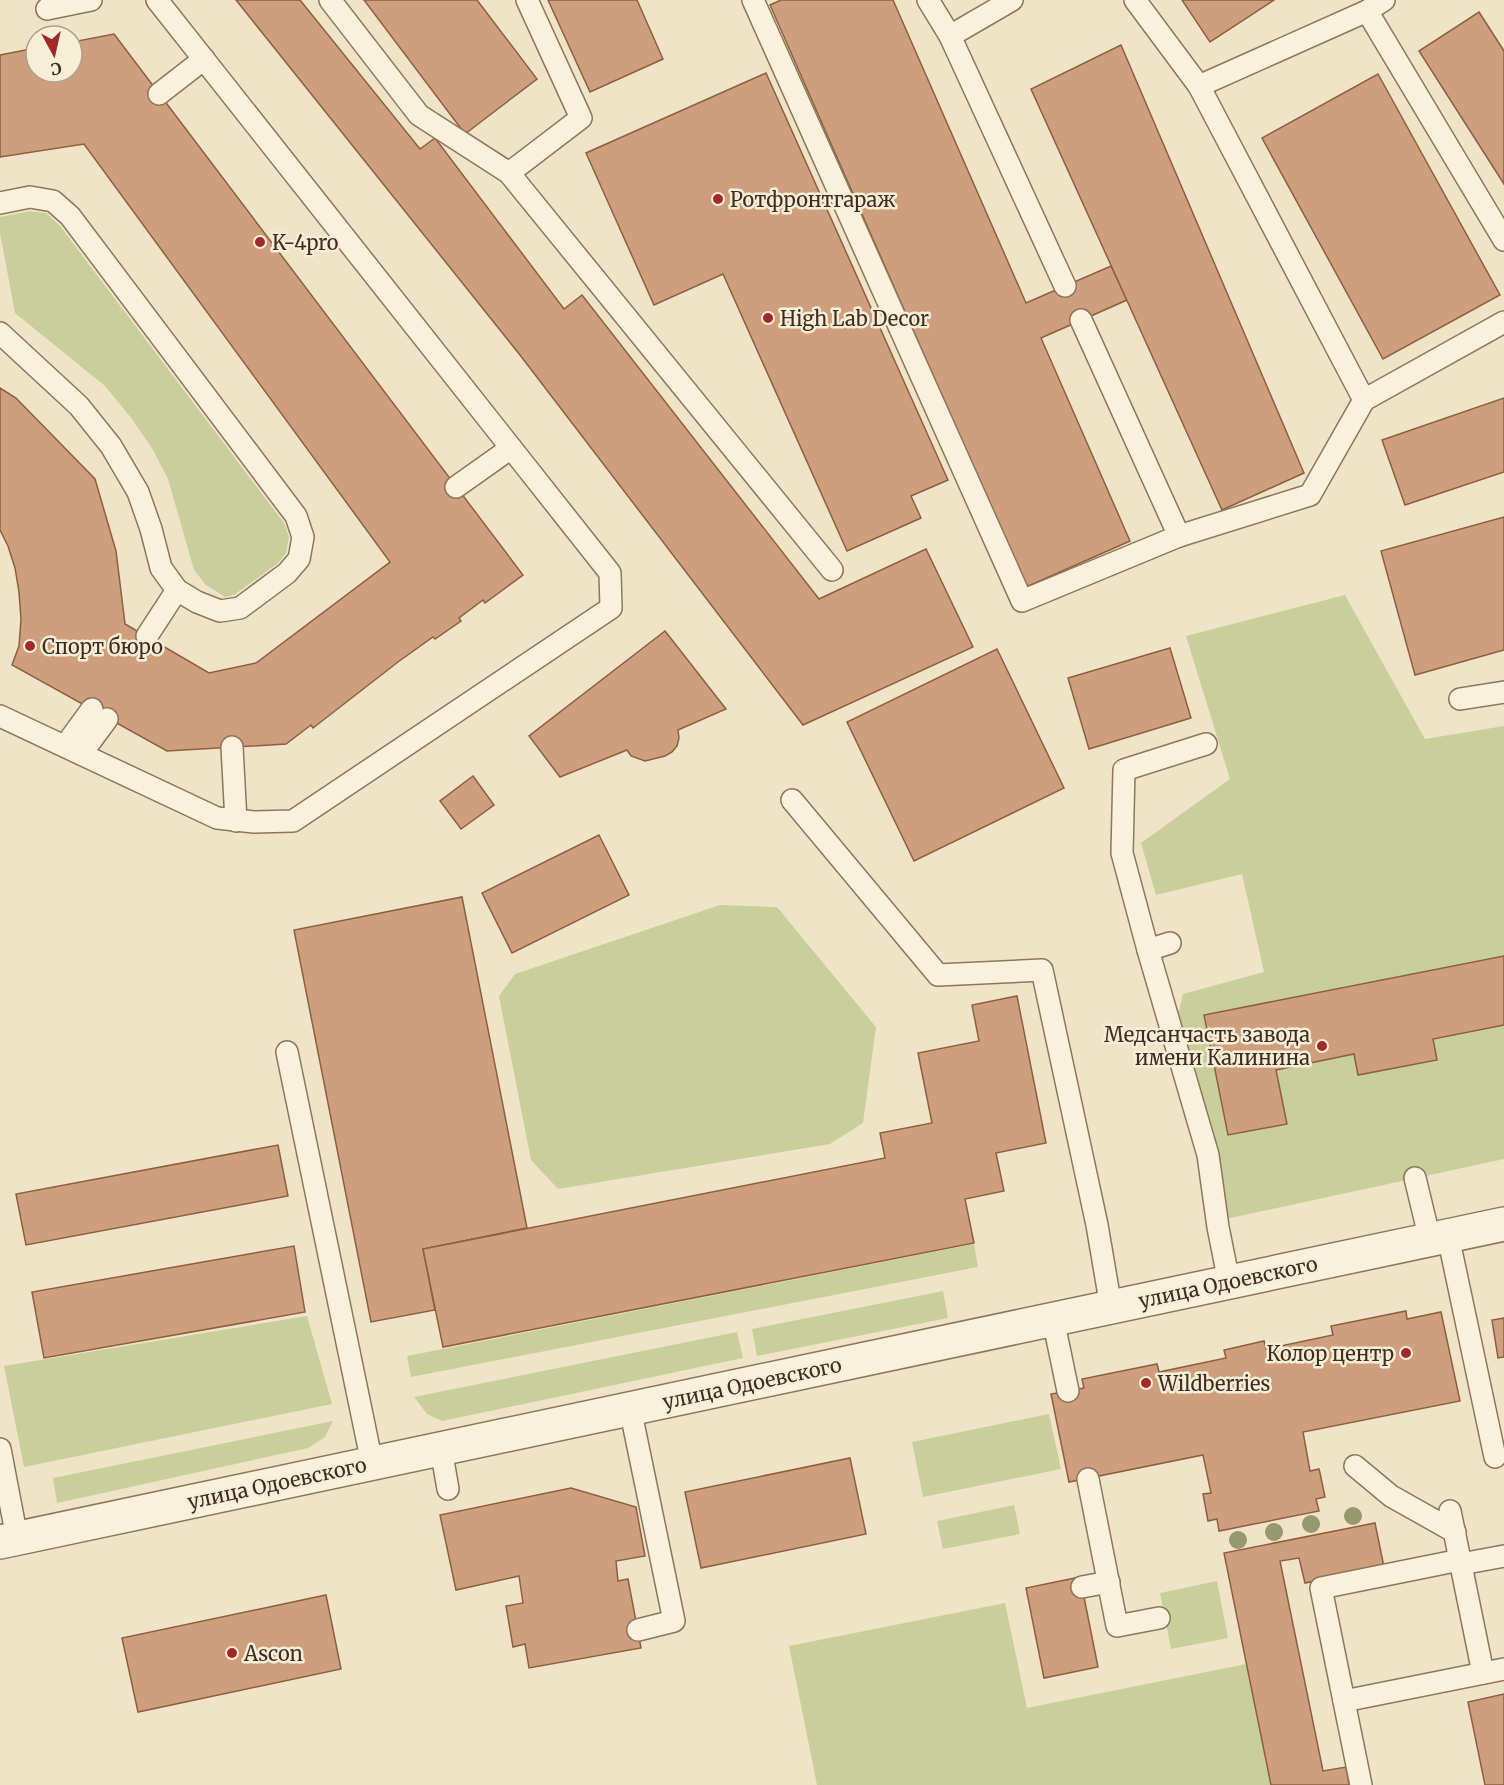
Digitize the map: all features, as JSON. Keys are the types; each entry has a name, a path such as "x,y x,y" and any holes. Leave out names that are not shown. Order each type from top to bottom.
{"street":[{"name":"улица Одоевского","path":"9,1540 1504,1224"}],"lane":[{"path":"47,9 91,0"},
{"path":"0,716 217,818 254,822 293,821 611,608 610,573 157,0"},
{"path":"330,0 419,115 509,173 832,570"},
{"path":"509,173 581,118 527,0"},
{"path":"753,0 1022,601 1179,536 1310,495 1364,400 1504,322"},
{"path":"928,0 950,36 1065,286"},
{"path":"950,36 1012,0"},
{"path":"1135,0 1199,86 1364,400"},
{"path":"1199,86 1375,5 1504,240"},
{"path":"159,94 204,59"},
{"path":"0,203 30,197 53,201 70,216 296,516 303,537 298,559 287,573 240,608 220,611 197,602 177,590 161,568 138,492 111,446 79,406 0,333"},
{"path":"1081,320 1179,536"},
{"path":"456,487 511,448"},
{"path":"147,636 177,590"},
{"path":"1460,699 1504,692"},
{"path":"73,750 100,714"},
{"path":"1206,744 1124,770 1122,853 1208,1155 1218,1227 1229,1282"},
{"path":"227,747 231,820"},
{"path":"792,800 938,975 1042,970 1112,1307"},
{"path":"1148,950 1170,943"},
{"path":"287,1052 372,1463"},
{"path":"1415,1178 1439,1238 1495,1457"},
{"path":"1053,1319 1068,1391"},
{"path":"630,1408 674,1621 638,1630"},
{"path":"0,1449 9,1540"},
{"path":"441,1449 448,1489"},
{"path":"1355,1466 1391,1496 1455,1532"},
{"path":"1088,1479 1118,1626 1160,1618"},
{"path":"1450,1511 1483,1673"},
{"path":"1361,1785 1321,1588 1504,1556"},
{"path":"1082,1587 1108,1582"},
{"path":"1344,1701 1504,1669"}],"green space":[{"path":"30,211 46,213 60,226 284,523 289,537 286,553 278,563 234,595 225,597 206,585 194,570 168,479 153,450 132,419 105,386 15,313 0,233 0,217"},
{"path":"1345,595 1425,739 1504,726 1504,1159 1221,1220 1177,1020 1183,994 1264,972 1242,874 1156,895 1141,843 1230,779 1186,636"},
{"path":"720,905 777,907 876,1027 863,1123 830,1144 558,1189 531,1160 499,996 515,974"},
{"path":"974,1244 978,1267 411,1377 407,1356"},
{"path":"943,1291 948,1318 757,1356 752,1329"},
{"path":"307,1316 332,1404 24,1467 4,1366"},
{"path":"737,1332 743,1358 442,1421 427,1414 414,1397"},
{"path":"1049,1414 1061,1469 923,1497 912,1442"},
{"path":"333,1421 325,1437 308,1448 57,1503 53,1478"},
{"path":"1014,1505 1020,1534 943,1549 937,1521"},
{"path":"1217,1581 1228,1638 1171,1649 1160,1593"},
{"path":"1005,1603 1027,1708 1246,1664 1271,1785 817,1785 789,1646"}],"building":[{"path":"236,0 300,0 420,149 435,138 564,309 582,295 819,599 926,549 973,647 803,725 520,355"},
{"path":"364,0 477,0 537,79 465,134"},
{"path":"548,0 637,0 663,59 590,92"},
{"path":"781,0 893,0 1026,303 1111,266 1127,300 1041,338 1130,541 1026,587 770,5"},
{"path":"1182,0 1274,0 1210,42"},
{"path":"1479,12 1504,51 1504,184 1419,51"},
{"path":"114,34 523,575 485,603 483,600 459,618 461,621 435,639 433,637 313,728 311,725 286,744 167,751 12,665 19,646 21,619 15,568 0,530 0,388 16,398 95,479 116,551 125,624 209,673 256,663 390,562 84,144 0,157 0,55 24,50 24,84 84,84 84,40"},
{"path":"1121,45 1304,473 1222,510 1031,89"},
{"path":"766,73 948,480 911,496 921,518 847,551 723,274 654,305 586,153"},
{"path":"1378,74 1500,295 1383,359 1262,138"},
{"path":"1504,398 1504,472 1405,505 1382,440"},
{"path":"1504,517 1504,650 1415,675 1381,551"},
{"path":"665,631 726,709 678,730 677,746 665,756 645,761 631,756 627,750 560,777 529,736"},
{"path":"1170,648 1191,718 1089,749 1068,678"},
{"path":"997,649 1064,788 914,861 847,722"},
{"path":"473,776 494,805 461,829 440,801"},
{"path":"599,835 629,895 512,953 482,893"},
{"path":"462,897 527,1228 423,1249 435,1310 371,1322 294,930"},
{"name":"Медсанчасть завода имени Калинина","path":"1504,956 1504,1025 1433,1039 1437,1060 1358,1075 1354,1054 1276,1070 1287,1124 1228,1135 1204,1015"},
{"path":"1017,996 1046,1143 996,1153 1004,1191 965,1199 974,1243 443,1347 423,1249 885,1158 880,1133 932,1123 918,1053 979,1041 972,1005"},
{"path":"278,1145 288,1196 26,1245 16,1194"},
{"path":"294,1246 305,1312 44,1358 32,1292"},
{"path":"1406,1311 1407,1319 1441,1312 1460,1401 1303,1432 1310,1471 1319,1469 1325,1497 1316,1499 1319,1511 1219,1531 1217,1519 1208,1521 1203,1494 1211,1493 1203,1455 1069,1482 1051,1394 1084,1388 1082,1379 1157,1364 1159,1372 1226,1358 1224,1350 1264,1341 1266,1349 1333,1335 1331,1326"},
{"path":"1504,1318 1504,1357 1498,1358 1492,1320"},
{"path":"850,1458 866,1534 701,1568 685,1492"},
{"path":"571,1488 636,1507 645,1556 616,1561 618,1581 628,1579 641,1648 529,1668 525,1644 513,1647 506,1606 523,1603 519,1576 456,1590 440,1515"},
{"path":"1375,1523 1384,1567 1305,1583 1299,1558 1280,1561 1323,1771 1346,1767 1349,1785 1271,1785 1224,1553"},
{"path":"1080,1577 1098,1667 1044,1678 1026,1588"},
{"name":"Ascon","path":"326,1595 341,1669 138,1712 122,1638"},
{"path":"1504,1694 1504,1785 1485,1785 1468,1702"}],"place":[{"name":"Ротфронтгараж","path":"718,199"},
{"name":"K-4pro","path":"260,242"},
{"name":"High Lab Decor","path":"768,318"},
{"name":"Спорт бюро","path":"30,646"},
{"name":"Медсанчасть завода имени Калинина","path":"1322,1046"},
{"name":"Колор центр","path":"1406,1353"},
{"name":"Wildberries","path":"1146,1383"},
{"name":"Ascon","path":"232,1653"}]}
